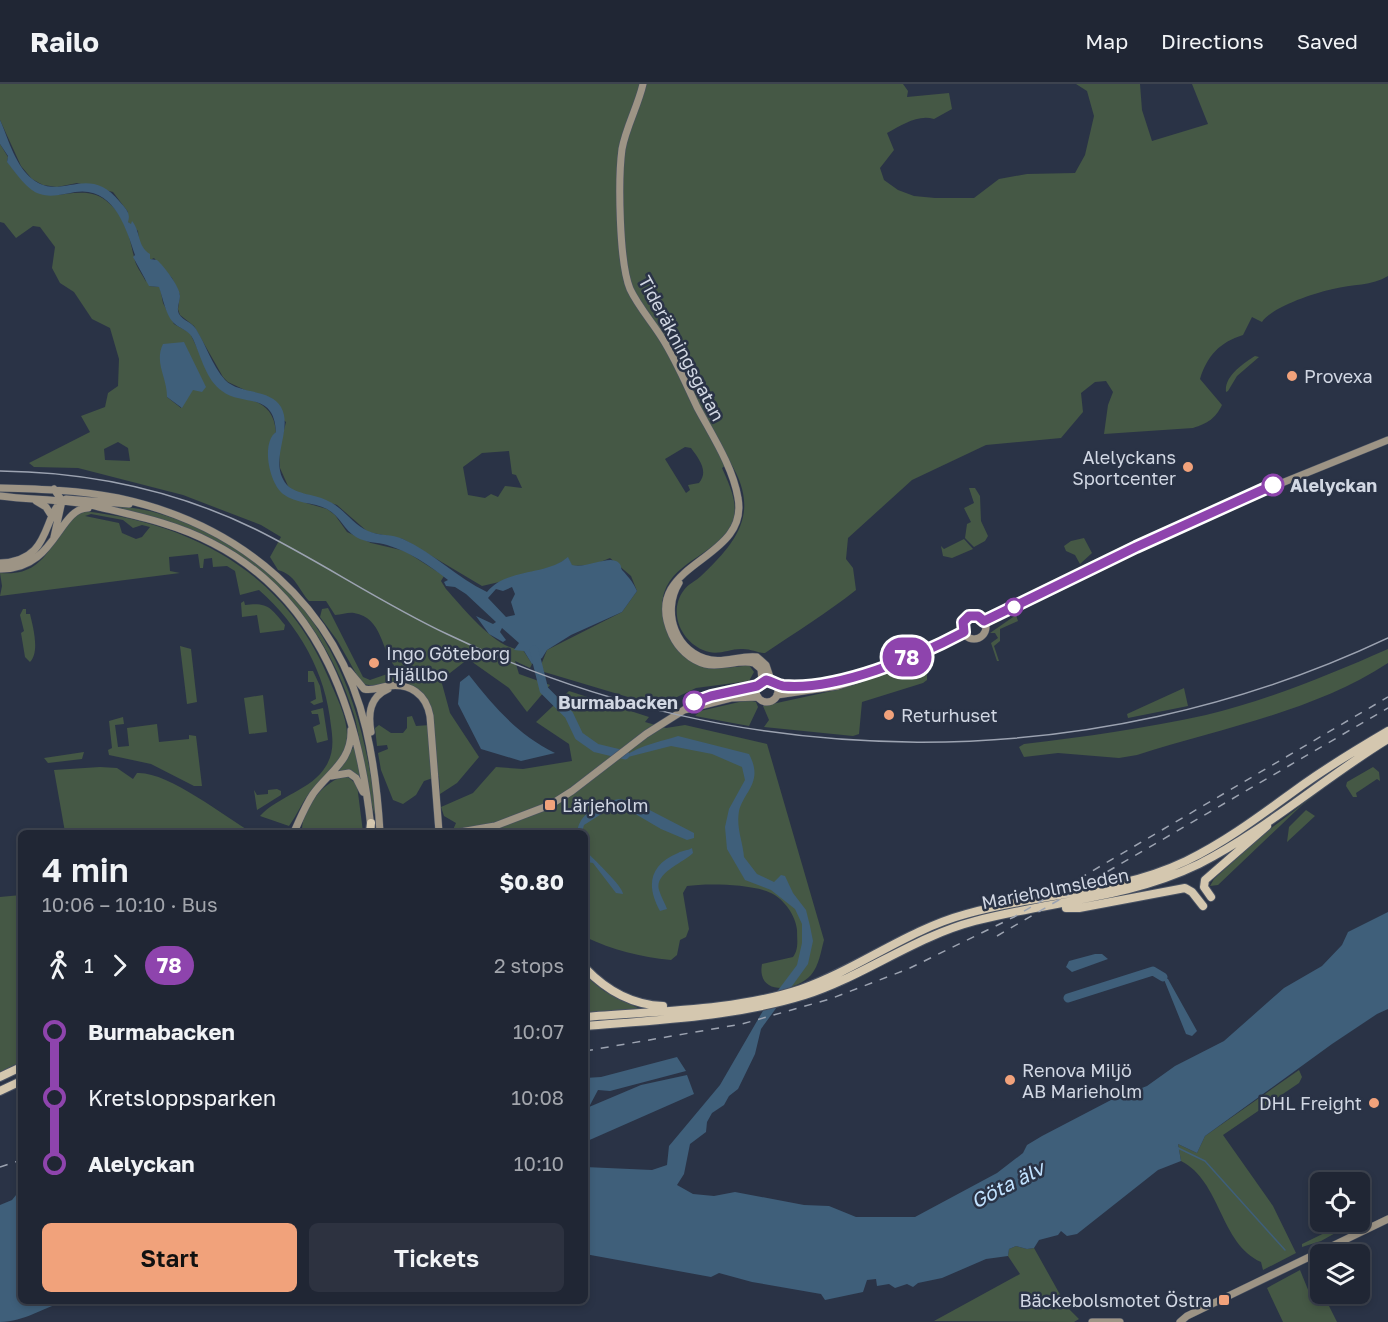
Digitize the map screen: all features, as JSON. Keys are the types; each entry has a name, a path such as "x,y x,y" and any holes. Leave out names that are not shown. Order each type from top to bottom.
{"highway":[{"name":"Marieholmsleden","path":"709,1005 780,994 816,983 899,940 950,919 1004,904 1112,886 1176,865 1226,839 1319,773 1388,731"},
{"name":"Marieholmsleden","path":"588,1026 703,1016 746,1009 804,995 940,932 1037,907 1120,894 1172,876 1222,851 1290,806 1335,772 1388,739"},
{"path":"1211,897 1204,887 1205,880 1290,806"},
{"path":"372,830 375,822"},
{"path":"1037,907 1079,908 1185,888 1192,891 1203,906"},
{"path":"588,971 606,987 639,1002 661,1006 709,1005"},
{"path":"588,1017 709,1005"},
{"path":"0,1077 18,1068"},
{"path":"0,1090 18,1082"}],"street":[{"name":"Tideräkningsgatan","path":"643,84 622,149 621,247 625,270 634,295 664,341 681,373 739,499 739,517 734,530 674,581 666,602 667,619 675,642 687,655 707,664 754,663 761,669 760,684"},
{"path":"984,621 1225,505 1388,440"},
{"path":"0,488 54,489 120,499 192,522 244,549 265,564 294,592 340,652 352,676 364,689 392,686 415,690 429,708 439,830"},
{"path":"52,542 62,501 54,489"},
{"path":"0,496 62,501 142,517 189,533 235,555 266,578 298,612 324,651 349,711 361,759 369,806"},
{"path":"0,563 15,561 33,550 46,535 55,508 62,501 75,498 131,503"},
{"path":"33,500 46,507 52,518"},
{"path":"0,569 28,564 52,542 76,510 103,509"},
{"name":"Tideräkningsgatan","path":"692,567 676,587 671,602 673,625 680,640 690,651 706,659 719,661 757,657 766,665 773,682"},
{"path":"969,616 978,616 984,621 986,629 980,637 971,638 964,632 963,622 969,616"},
{"path":"684,710 731,698 758,697 768,702 777,695 848,684 891,668 964,632"},
{"path":"327,636 356,697 366,728 376,786"},
{"path":"472,830 495,826 542,809 572,791 690,704 711,696 760,684 773,682 797,685 844,680 912,656"},
{"path":"773,682 777,695"},
{"path":"758,697 760,684"},
{"path":"375,822 375,756 369,718 375,699 392,686"},
{"path":"295,830 315,792 331,776 350,747 349,711"},
{"path":"331,776 349,773 356,778 379,830"},
{"path":"1182,1322 1187,1316 1388,1220"},
{"path":"1191,1322 1194,1314"},
{"path":"1092,1322 1120,1322"}],"green space":[{"path":"0,84 903,84 908,91 907,97 949,93 952,109 934,119 916,119 887,133 894,150 880,168 884,180 898,190 914,196 974,198 999,179 1027,174 1075,173 1085,155 1094,116 1087,91 1076,84 1140,84 1142,110 1152,141 1208,124 1192,84 1388,84 1388,276 1375,282 1333,289 1305,297 1275,311 1262,322 1252,317 1243,335 1221,346 1206,363 1200,379 1222,405 1214,417 1203,424 1193,428 1104,434 1108,405 1113,392 1106,381 1095,382 1081,393 1083,412 1061,438 986,445 912,480 848,538 846,559 853,568 856,590 765,653 743,649 714,653 703,650 688,639 677,616 679,598 684,590 726,550 741,524 744,510 743,495 739,479 730,462 722,468 734,501 733,521 718,541 687,564 670,581 664,593 662,605 670,638 687,657 709,666 749,665 754,672 749,681 696,688 658,706 544,672 541,665 547,650 622,612 637,591 631,576 610,558 593,565 572,566 568,558 546,571 482,586 403,539 368,532 337,505 294,491 288,486 280,468 279,450 286,422 247,391 223,377 194,326 180,315 178,309 180,295 172,278 154,258 150,260 139,242 138,231 128,222 128,212 113,192 77,183 57,187 43,185 32,179 21,166 0,120","holes":["685,447 691,448 703,470 702,479 699,483 688,485 690,490 686,493 665,459","509,451 512,474 516,475 522,488 505,486 498,497 491,494 485,498 468,495 463,467 482,453"]},
{"path":"0,144 8,157 7,161 37,192 50,195 89,193 103,198 116,210 124,223 136,264 146,282 141,263 159,272 159,276 156,276 160,286 152,284 149,286 160,287 163,303 174,324 190,333 198,350 241,398 255,401 270,412 276,432 269,450 276,485 306,503 327,509 335,515 347,532 371,543 405,551 444,576 441,581 446,589 481,627 502,643 523,650 532,664 530,668 515,661 519,674 550,685 527,712 509,688 468,659 441,680 450,713 479,757 457,783 440,794 439,776 424,781 416,795 403,804 393,800 381,770 378,753 388,749 387,745 377,746 375,728 379,725 391,733 403,733 407,728 407,717 412,716 416,726 430,725 420,692 403,681 405,674 401,668 396,668 371,621 354,613 335,615 326,601 309,601 289,575 278,570 270,557 281,537 261,525 183,495 78,468 34,467 29,463 90,432 81,416 105,407 108,393 118,386 119,359 110,328 92,319 74,292 60,283 52,268 55,247 40,227 33,226 16,238 4,223 0,222","holes":["167,381 186,397 181,408 167,397","118,442 128,448 130,461 105,460 104,449"]},
{"path":"1255,356 1259,357 1237,376 1226,392 1231,375"},
{"path":"969,488 975,488 980,496 981,521 988,536 985,541 974,547 965,538 967,524 971,522 964,508 974,503"},
{"path":"118,507 150,511 202,530 243,553 277,580 306,612 329,648 347,686 370,771 376,816 354,715 343,685 314,630 295,606 274,583 250,563 224,546 184,527"},
{"path":"83,511 123,517 162,528 198,542 231,560 261,583 288,610 311,642 339,703 347,728 347,737 341,758 308,795 289,826 260,816 320,774 329,761 332,746 332,731 323,687 317,669 298,634 259,590 240,595 235,571 227,566 213,567 212,558 204,559 203,568 200,568 198,554 169,557 170,571 180,573 0,596 2,586 0,573 17,573 31,568 49,551 72,519","holes":["91,514 123,520 133,528 142,525 150,527 142,537 136,539 122,533 119,523 85,516"]},
{"path":"1084,538 1092,553 1080,564 1075,555 1066,551 1064,546 1071,541"},
{"path":"964,539 973,549 952,558 943,556 941,546 944,549"},
{"path":"244,601 245,605 259,604 268,607 285,625 284,630 260,633 257,615 242,617 241,603"},
{"path":"328,608 363,677 370,680 390,673 396,676 396,681 376,686 362,684 337,640 320,617 322,609"},
{"path":"23,609 26,609 26,614 30,614 35,639 35,652 30,662 25,657 21,633 24,631 20,615"},
{"path":"1016,615 1018,621 1000,629 1000,641 994,646 999,661 997,661 991,643 998,638 995,633 990,633"},
{"path":"180,646 191,649 197,702 187,704"},
{"path":"1388,649 1388,663 1329,694 1298,707 1137,755 1119,758 1058,753 1024,757 1019,747 1024,744 1161,724 1229,709 1298,686"},
{"path":"921,659 927,666 927,680 923,683 862,702 859,734 853,736 764,727 769,720 763,706 841,689"},
{"path":"308,671 313,671 320,686 323,702 314,705 310,702 316,699 314,682 308,682"},
{"path":"1184,688 1188,706 1128,718 1127,714"},
{"path":"569,691 649,717 645,722 666,728 685,725 767,744 824,940 816,967 811,975 796,985 787,987 779,988 765,982 762,964 793,957 797,948 797,930 792,914 785,904 771,893 730,885 687,886 683,893 689,929 686,937 680,940 677,955 671,960 648,957 588,938 588,830 453,830 456,823 444,816 441,807 473,793 496,767 523,769 572,761 569,744 536,722"},
{"path":"263,695 267,732 249,734 244,698"},
{"path":"748,700 756,702 758,707 749,726 695,716 700,711"},
{"path":"323,708 328,740 317,743 313,727 320,724 318,714 312,714 311,711"},
{"path":"123,717 124,724 115,725 118,747 129,746 127,728 157,724 159,742 189,739 189,735 196,736 202,786 194,786 151,764 109,755 108,750 112,748 109,721"},
{"path":"354,746 359,777 348,770 339,771"},
{"path":"84,752 82,759 48,763 44,758"},
{"path":"1373,767 1379,772 1380,781 1377,779 1356,793 1357,797 1353,797 1346,786 1347,782"},
{"path":"117,768 133,779 137,773 149,774 164,779 195,796 248,830 65,830 54,770"},
{"path":"347,776 357,785 363,830 302,829 311,803 323,788"},
{"path":"1336,779 1301,806 1218,885 1210,886 1214,879 1266,832"},
{"path":"254,790 257,795 268,794 268,790 281,791 281,795 257,810"},
{"path":"1306,810 1315,816 1287,842 1289,827"},
{"path":"18,895 18,1063 0,1072 0,897"},
{"path":"588,978 604,991 640,1009 588,1013"},
{"path":"1299,1070 1302,1077 1299,1083 1223,1135 1273,1206 1296,1253 1263,1270 1261,1262 1247,1253 1237,1241 1205,1183 1194,1170 1181,1161 1178,1144 1197,1153 1205,1136"},
{"path":"1327,1232 1337,1232 1321,1241 1302,1247 1302,1244"},
{"path":"1016,1246 1034,1248 1067,1307 1079,1319 1074,1322 934,1321 1020,1274 1008,1256 1009,1249"},
{"path":"1300,1270 1310,1295 1310,1304 1328,1304 1337,1322 1283,1322 1267,1288"}],"water":[{"path":"0,120 22,168 35,181 45,186 56,187 87,183 98,185 109,191 124,207 128,214 128,222 131,224 132,221 135,225 143,247 150,254 150,259 160,263 177,287 180,296 179,314 196,329 216,368 225,380 231,385 270,397 281,407 285,426 279,466 287,485 301,493 334,504 368,531 399,537 414,545 487,592 495,584 505,579 549,567 568,557 572,565 578,566 615,561 619,563 637,591 622,612 571,635 547,650 542,658 532,664 524,651 514,650 519,643 502,628 500,632 506,640 503,642 489,634 476,616 493,624 496,622 466,594 455,587 446,586 444,582 448,580 426,564 395,548 360,539 327,509 293,500 283,494 274,481 269,463 269,445 271,437 276,432 270,411 264,405 256,402 230,396 212,381 191,336 169,317 159,287 149,286 133,257 135,255 122,222 109,202 88,192 53,196 35,192 22,181 7,162 8,156 0,144","holes":["512,587 515,594 511,602 515,615 506,617 488,598 496,589 503,591"]},
{"path":"184,342 206,387 202,392 193,390 182,408 167,397 160,357 163,344"},
{"path":"469,675 518,729 555,753 521,761 481,749 458,704 460,682"},
{"name":"Göta älv","path":"678,736 749,754 753,764 754,779 741,804 738,817 744,857 757,874 774,882 781,875 785,876 793,893 806,910 813,941 808,964 761,1029 755,1054 738,1089 729,1096 724,1105 712,1113 707,1122 706,1132 690,1144 684,1174 677,1185 693,1194 714,1196 735,1192 804,1205 829,1206 856,1217 915,1217 997,1173 1023,1153 1027,1145 1042,1136 1111,1100 1147,1086 1175,1066 1224,1041 1284,988 1322,966 1342,945 1348,932 1388,912 1388,1009 1332,1044 1205,1136 1197,1153 1178,1144 1181,1161 1158,1170 1077,1234 1067,1236 1061,1231 1058,1235 1039,1240 1034,1248 1016,1246 1009,1249 1008,1256 986,1259 942,1278 918,1283 913,1287 907,1284 895,1288 889,1284 877,1286 876,1279 867,1280 863,1292 825,1300 821,1294 752,1282 719,1273 711,1277 588,1255 588,1167 652,1170 667,1165 669,1146 720,1085 764,1009 797,965 802,943 802,924 795,909 771,890 745,880 727,849 725,827 729,809 745,780 742,767 712,754 671,746 624,758 641,748"},
{"path":"621,799 636,803 694,833 694,838 687,840 661,829 632,812 622,810 603,813 584,825 583,830 578,830 580,822 589,812 613,800"},
{"path":"692,848 693,853 661,878 659,890 667,909 660,911 652,885 656,870 668,858"},
{"path":"588,853 613,879 623,894 616,893 593,863 588,862"},
{"path":"1102,954 1108,959 1072,972 1066,967 1069,961"},
{"path":"1163,977 1168,979 1197,1031 1192,1036 1186,1034"},
{"path":"677,1057 686,1071 610,1091 598,1090 589,1107 641,1085 687,1075 694,1094 588,1141 588,1078 601,1077"},
{"path":"18,1193 18,1304 59,1304 17,1320 0,1322 0,1205 12,1200"}],"waterway":[{"path":"534,650 544,690 569,715 579,736 596,748 625,755"},
{"path":"1068,998 1153,971 1163,977"},
{"path":"1176,1147 1205,1161 1285,1250"}],"tram line":[{"path":"0,471 66,475 98,480 130,486 194,504 225,515 279,541 398,609 447,634 560,681 677,715 796,735 917,742 1038,736 1158,717 1275,684 1388,638"}],"railway":[{"path":"588,1050 742,1024 830,999 908,969 1014,917 1388,697"},
{"path":"997,936 1388,708"},
{"path":"0,1167 18,1161"}],"bus line":[{"name":"78","path":"694,702 757,686 761,681 766,680 786,686 844,680 912,656 964,632 963,622 969,616 978,616 984,621 1136,547 1273,485"}],"place":[{"name":"Provexa","path":"1292,376"},
{"name":"Alelyckans Sportcenter","path":"1188,467"},
{"name":"Alelyckan","path":"1273,485"},
{"name":"Ingo Göteborg Hjällbo","path":"374,663"},
{"name":"Burmabacken","path":"694,702"},
{"name":"Returhuset","path":"889,715"},
{"name":"Lärjeholm","path":"550,805"},
{"name":"Renova Miljö AB Marieholm","path":"1010,1080"},
{"name":"DHL Freight","path":"1374,1103"},
{"name":"Bäckebolsmotet Östra","path":"1224,1300"}]}
